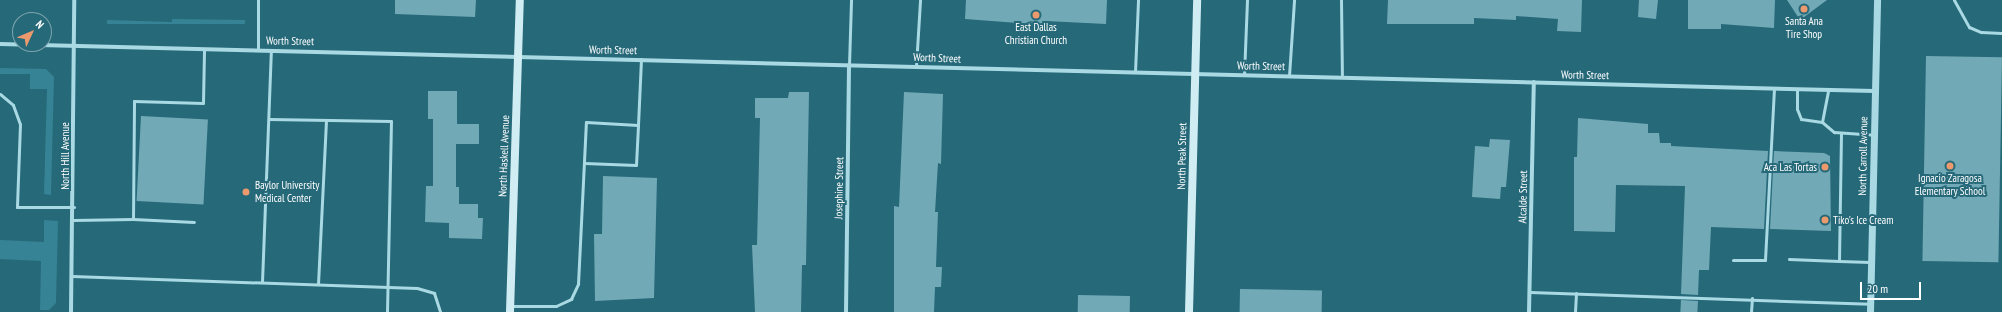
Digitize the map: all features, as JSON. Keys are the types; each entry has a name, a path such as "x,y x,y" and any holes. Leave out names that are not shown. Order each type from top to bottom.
{"main road":[{"name":"North Haskell Avenue","path":"510,309 520,0"},
{"name":"North Peak Street","path":"1189,312 1197,0"}],"street":[{"name":"North Hill Avenue","path":"71,312 74,207 74,0"},
{"name":"North Carroll Avenue","path":"1870,312 1877,0"},
{"name":"Worth Street","path":"0,44 1874,91"},
{"name":"Josephine Street","path":"846,312 849,65"},
{"name":"Alcalde Street","path":"1529,312 1534,82"}],"lane":[{"path":"258,0 258,50"},
{"path":"849,65 851,0"},
{"path":"916,66 920,0"},
{"path":"1135,72 1138,0"},
{"path":"1244,75 1247,0"},
{"path":"1289,76 1294,0"},
{"path":"1341,0 1342,77"},
{"path":"1954,0 1969,27 1981,32 2002,33"},
{"path":"133,219 134,101 203,103 204,48"},
{"path":"262,282 271,50"},
{"path":"584,163 636,165 641,59"},
{"path":"1733,260 1765,260 1774,89"},
{"path":"1797,89 1797,109 1801,119 1822,122 1834,132 1874,135"},
{"path":"1822,122 1828,90"},
{"path":"0,94 13,105 20,124 17,207 74,207"},
{"path":"269,119 391,121 387,312"},
{"path":"318,284 326,120"},
{"path":"510,309 556,306 571,299 578,284 586,122 638,124"},
{"path":"1839,261 1841,133"},
{"path":"73,220 133,219 194,222"},
{"path":"1789,259 1872,262"},
{"path":"72,276 417,288 434,293 440,312"},
{"path":"1530,292 1752,298 1870,304"},
{"path":"1575,312 1576,293"},
{"path":"1751,312 1752,298"}],"shaded area":[{"path":"172,19 245,20 245,24 107,24 107,20 172,22"},
{"path":"0,68 46,69 54,77 51,195 44,194 47,89 30,89 30,74 0,74"},
{"path":"44,220 58,221 56,303 49,310 40,310 41,261 0,259 0,240 44,242"}],"building":[{"path":"395,0 476,0 475,17 395,14"},
{"name":"East Dallas Christian Church","path":"966,0 1107,0 1106,24 1046,21 1046,25 965,19"},
{"path":"1388,0 1582,0 1581,32 1557,31 1558,19 1516,16 1516,20 1474,18 1474,24 1387,24"},
{"path":"1639,0 1658,0 1656,19 1638,17"},
{"path":"1688,0 1775,0 1774,28 1721,24 1721,29 1688,29"},
{"name":"Santa Ana Tire Shop","path":"1787,0 1827,0 1800,20"},
{"path":"1926,56 2002,57 1998,262 1922,261"},
{"path":"428,91 457,91 457,124 479,124 479,144 456,144 456,187 459,187 459,204 478,204 478,218 483,218 482,239 449,238 449,223 425,222 426,186 433,186 433,119 428,119"},
{"path":"789,92 809,92 806,265 802,265 801,312 755,312 752,245 757,245 760,118 755,118 755,98 788,98"},
{"path":"904,92 943,94 941,164 938,163 935,212 938,212 936,267 942,267 941,287 935,287 934,312 894,312 894,206 899,207"},
{"path":"141,116 208,120 203,204 137,201"},
{"path":"1578,118 1648,124 1648,133 1659,133 1660,143 1671,143 1671,146 1768,151 1764,229 1711,227 1709,270 1699,270 1698,295 1681,294 1685,186 1616,185 1615,232 1574,231 1574,157 1577,157"},
{"path":"1490,139 1510,140 1506,187 1501,187 1500,199 1472,197 1475,146 1489,147"},
{"path":"1774,151 1824,153 1830,156 1831,231 1770,229"},
{"path":"603,176 657,178 654,298 595,301 594,234 602,234"},
{"path":"1240,289 1322,290 1322,312 1240,312"},
{"path":"1078,295 1130,296 1130,312 1078,312"},
{"path":"1681,300 1698,301 1697,312 1680,312"}],"place":[{"name":"Santa Ana Tire Shop","path":"1804,9"},
{"name":"East Dallas Christian Church","path":"1036,15"},
{"name":"Ignacio Zaragosa Elementary School","path":"1950,166"},
{"name":"Aca Las Tortas","path":"1825,167"},
{"name":"Baylor University Medical Center","path":"246,192"},
{"name":"Tiko's Ice Cream","path":"1825,220"}]}
